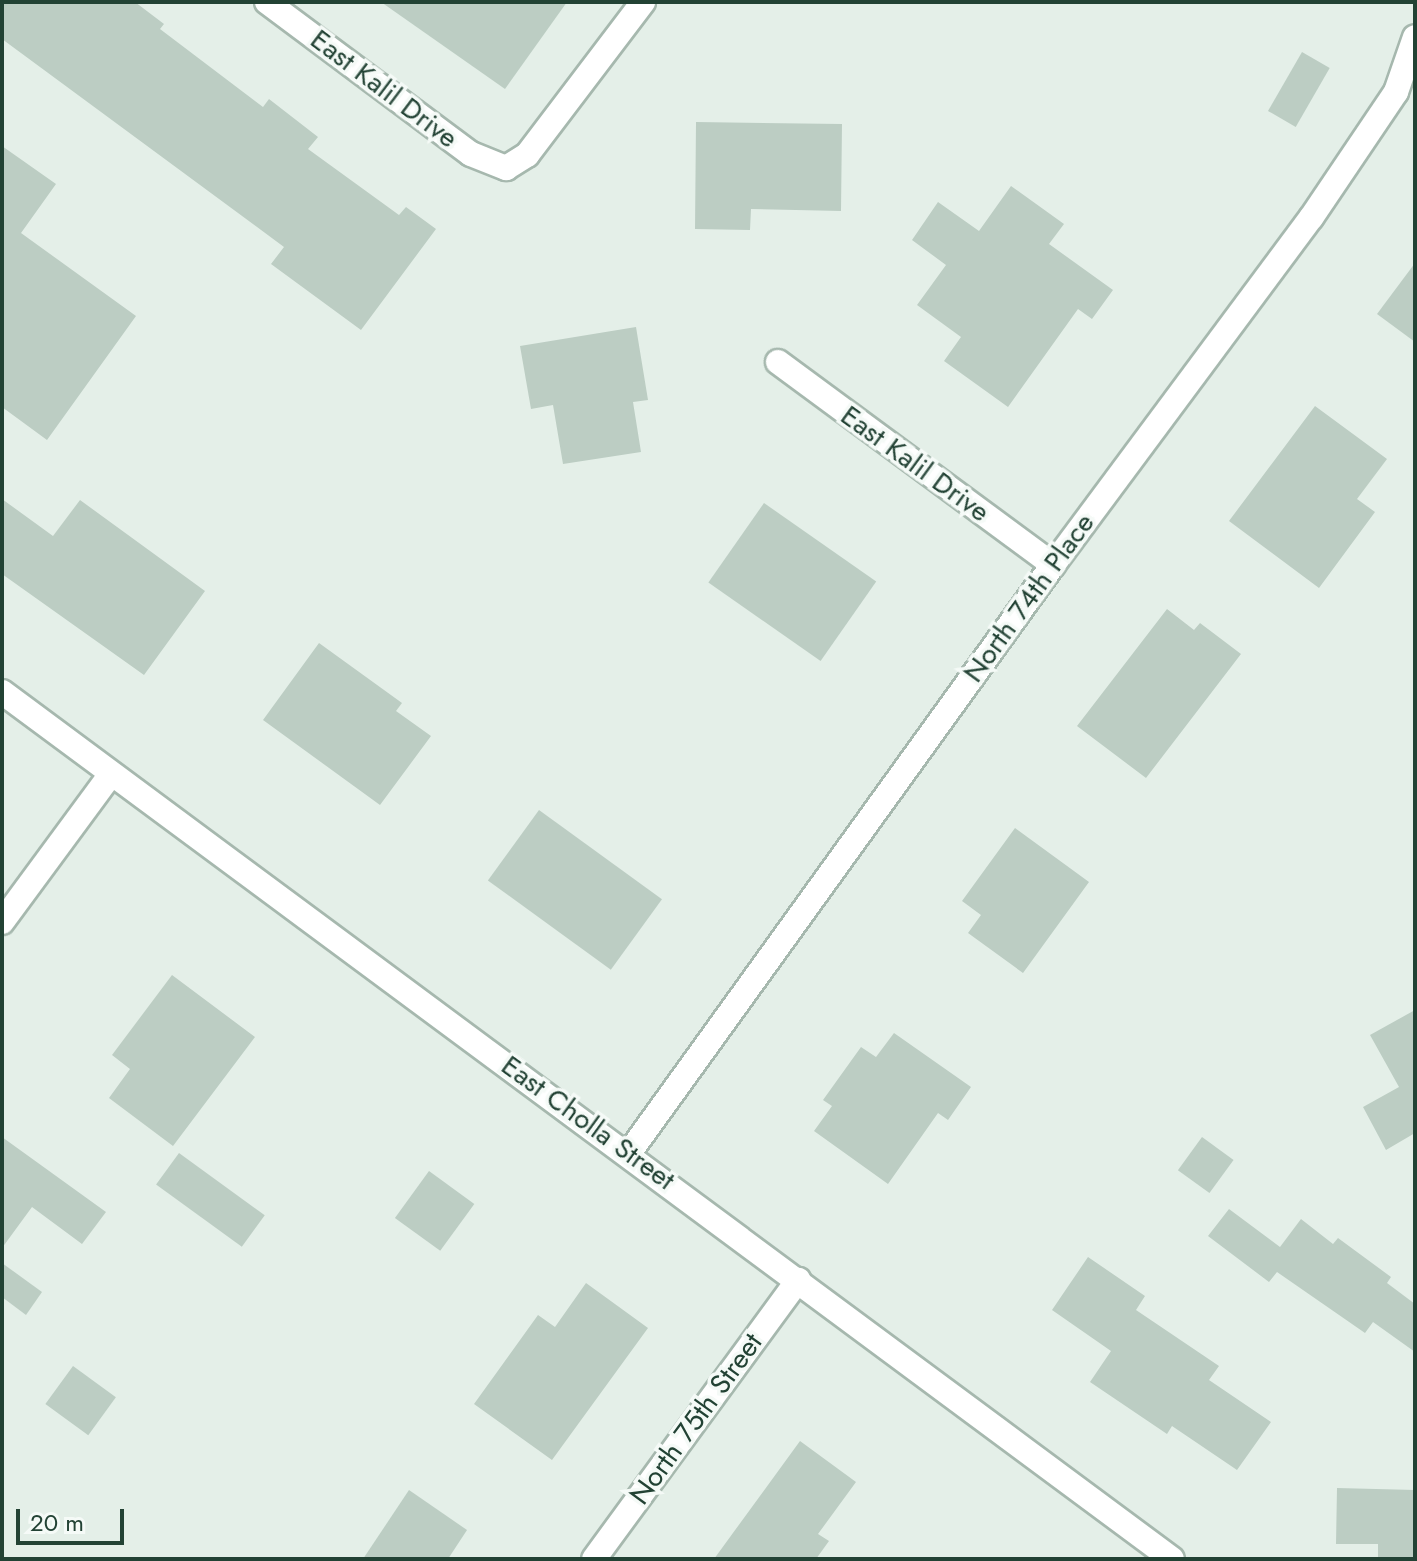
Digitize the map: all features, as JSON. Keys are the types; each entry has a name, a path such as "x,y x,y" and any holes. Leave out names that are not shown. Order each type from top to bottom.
{"street":[{"name":"East Kalil Drive","path":"267,2 471,154 506,168 527,155 643,2"},
{"name":"North 74th Place","path":"629,1153 1053,565 1311,218 1396,92 1415,37"},
{"name":"East Kalil Drive","path":"778,362 1053,565"},
{"name":"East Cholla Street","path":"2,692 629,1153 1172,1559"},
{"path":"2,922 111,774"},
{"name":"North 75th Street","path":"594,1559 798,1280"}],"building":[{"path":"2,2 135,2 164,24 160,29 263,107 269,99 318,137 308,149 399,215 406,207 436,229 361,330 271,264 284,247 2,39"},
{"path":"381,2 567,2 505,89"},
{"path":"1302,52 1330,68 1296,127 1268,111"},
{"path":"696,122 842,124 841,211 751,209 750,230 695,229"},
{"path":"2,146 56,184 21,233 136,316 47,440 2,407"},
{"path":"1011,186 1064,224 1049,244 1113,290 1092,319 1078,309 1008,407 944,361 961,337 917,305 946,265 912,240 938,202 979,231"},
{"path":"1415,263 1415,342 1377,314"},
{"path":"636,327 648,400 633,402 641,452 563,464 553,405 531,409 520,346"},
{"path":"1315,406 1387,459 1357,499 1375,512 1319,588 1229,521"},
{"path":"2,499 53,536 80,500 205,591 144,675 2,574"},
{"path":"764,503 876,582 821,661 708,582"},
{"path":"1167,609 1194,630 1200,623 1241,654 1146,778 1077,726"},
{"path":"319,643 402,703 396,711 431,736 380,805 263,720"},
{"path":"539,810 662,899 611,970 488,880"},
{"path":"1015,828 1089,882 1023,973 968,933 981,915 962,901"},
{"path":"172,975 255,1037 173,1146 109,1098 130,1069 112,1055"},
{"path":"1415,1010 1415,1133 1386,1150 1363,1107 1399,1087 1370,1035"},
{"path":"894,1033 971,1087 948,1120 938,1113 888,1184 814,1131 832,1106 823,1100 861,1047 876,1057"},
{"path":"2,1137 106,1212 82,1244 32,1207 2,1248"},
{"path":"1202,1137 1234,1160 1209,1193 1178,1170"},
{"path":"179,1153 265,1215 242,1247 156,1185"},
{"path":"429,1171 474,1204 440,1251 395,1218"},
{"path":"1229,1209 1280,1247 1301,1219 1333,1244 1338,1238 1391,1277 1387,1283 1415,1304 1415,1352 1373,1322 1365,1333 1277,1272 1269,1282 1208,1236"},
{"path":"1088,1257 1145,1296 1136,1310 1219,1366 1209,1380 1271,1422 1237,1470 1172,1426 1167,1434 1090,1382 1111,1351 1052,1310"},
{"path":"2,1263 42,1292 26,1315 2,1297"},
{"path":"586,1283 648,1328 552,1460 474,1404 538,1315 555,1327"},
{"path":"73,1366 116,1397 88,1435 45,1404"},
{"path":"800,1441 856,1482 818,1534 829,1541 816,1559 714,1559"},
{"path":"1337,1488 1415,1490 1415,1559 1378,1559 1378,1544 1336,1544"},
{"path":"409,1490 467,1530 448,1559 363,1559"}]}
